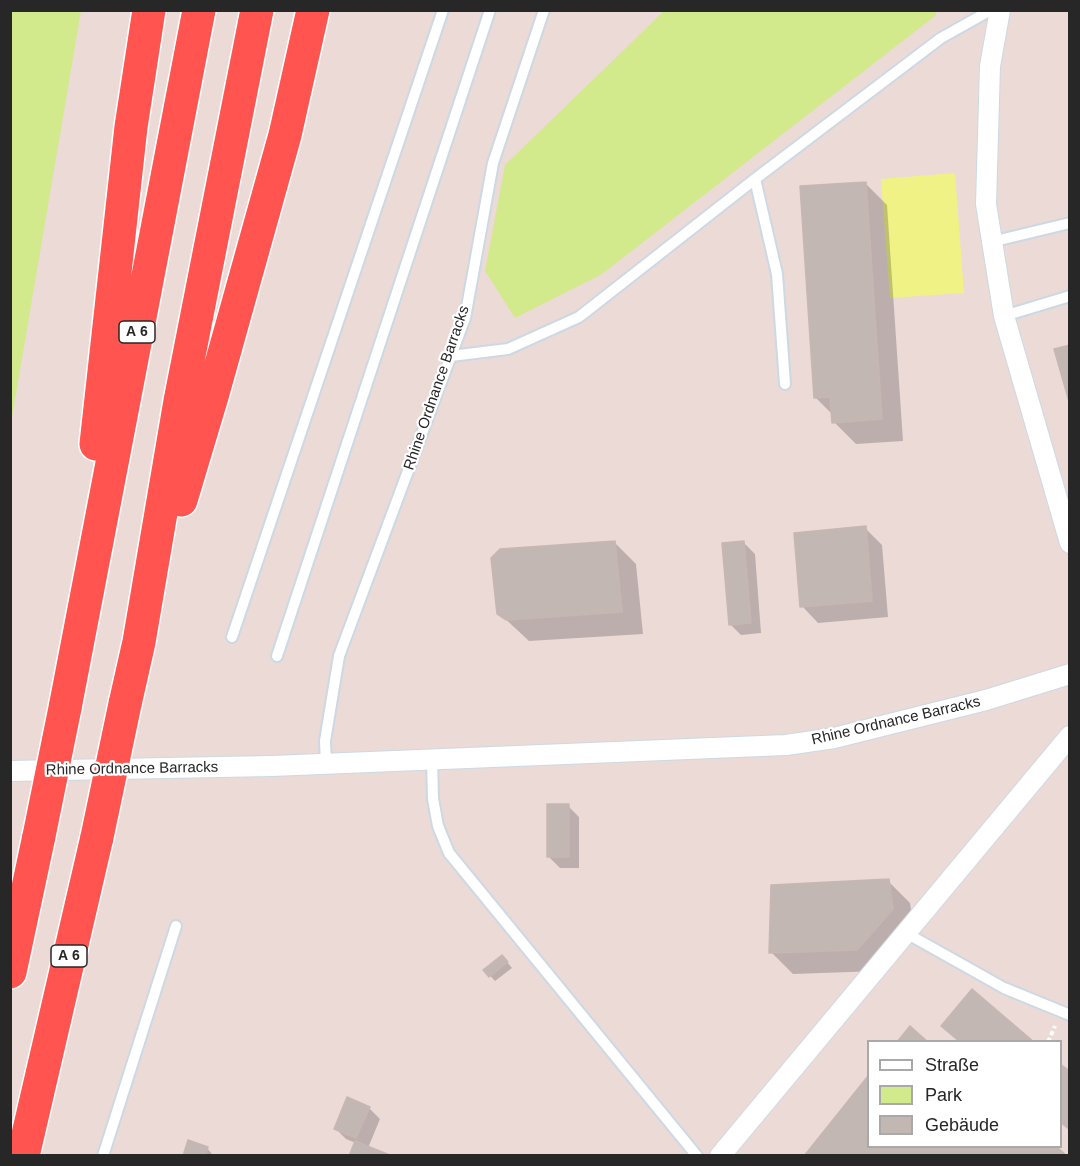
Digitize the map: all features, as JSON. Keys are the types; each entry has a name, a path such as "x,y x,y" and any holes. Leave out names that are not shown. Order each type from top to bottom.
{"highway":[{"name":"A 6","path":"76,654 128,151 149,10"},
{"name":"A 6","path":"10,972 76,654 199,10"},
{"name":"A 6","path":"23,1155 97,837 139,642 180,401 256,10"},
{"path":"139,642 213,393 285,135 313,10"}],"street":[{"path":"1000,10 990,66 986,204 1004,316 1070,543"},
{"name":"Rhine Ordnance Barracks","path":"10,771 272,766 786,745 825,740 986,700 1070,674"},
{"path":"720,1155 1070,736"}],"lane":[{"path":"232,637 442,10"},
{"path":"277,656 490,10"},
{"name":"Rhine Ordnance Barracks","path":"326,763 325,741 339,656 465,318 493,162 544,10"},
{"path":"451,356 508,349 579,317 755,179 941,38 991,10"},
{"path":"755,179 777,274 785,384"},
{"path":"991,242 1070,224"},
{"path":"1004,316 1070,296"},
{"path":"432,758 433,799 438,826 449,853 698,1155"},
{"path":"103,1155 176,926"},
{"path":"906,933 1004,988 1070,1015"}],"green space":[{"path":"10,11 81,11 11,423"},
{"path":"664,11 937,11 935,16 602,274 515,318 485,271 505,165"}],"shaded area":[{"path":"955,173 964,293 890,298 881,179"}],"building":[{"path":"866,182 882,419 832,423 830,397 814,398 800,186"},
{"path":"1070,345 1070,405 1054,349"},
{"path":"866,526 872,601 800,607 794,533"},
{"path":"615,541 622,612 506,620 497,614 491,558 500,549"},
{"path":"744,541 751,623 729,625 722,543"},
{"path":"547,804 569,804 569,857 547,857"},
{"path":"889,879 893,909 857,950 769,953 771,885"},
{"path":"502,955 508,962 489,977 483,970"},
{"path":"972,989 1032,1040 958,1040 941,1026"},
{"path":"910,1026 926,1040 899,1040"},
{"path":"1062,1065 1070,1071 1070,1130 1062,1124"},
{"path":"867,1077 867,1148 1058,1148 1067,1156 804,1156"},
{"path":"347,1097 370,1107 356,1138 334,1129"},
{"path":"188,1140 208,1147 205,1156 183,1156"},
{"path":"355,1141 392,1156 349,1156"}]}
